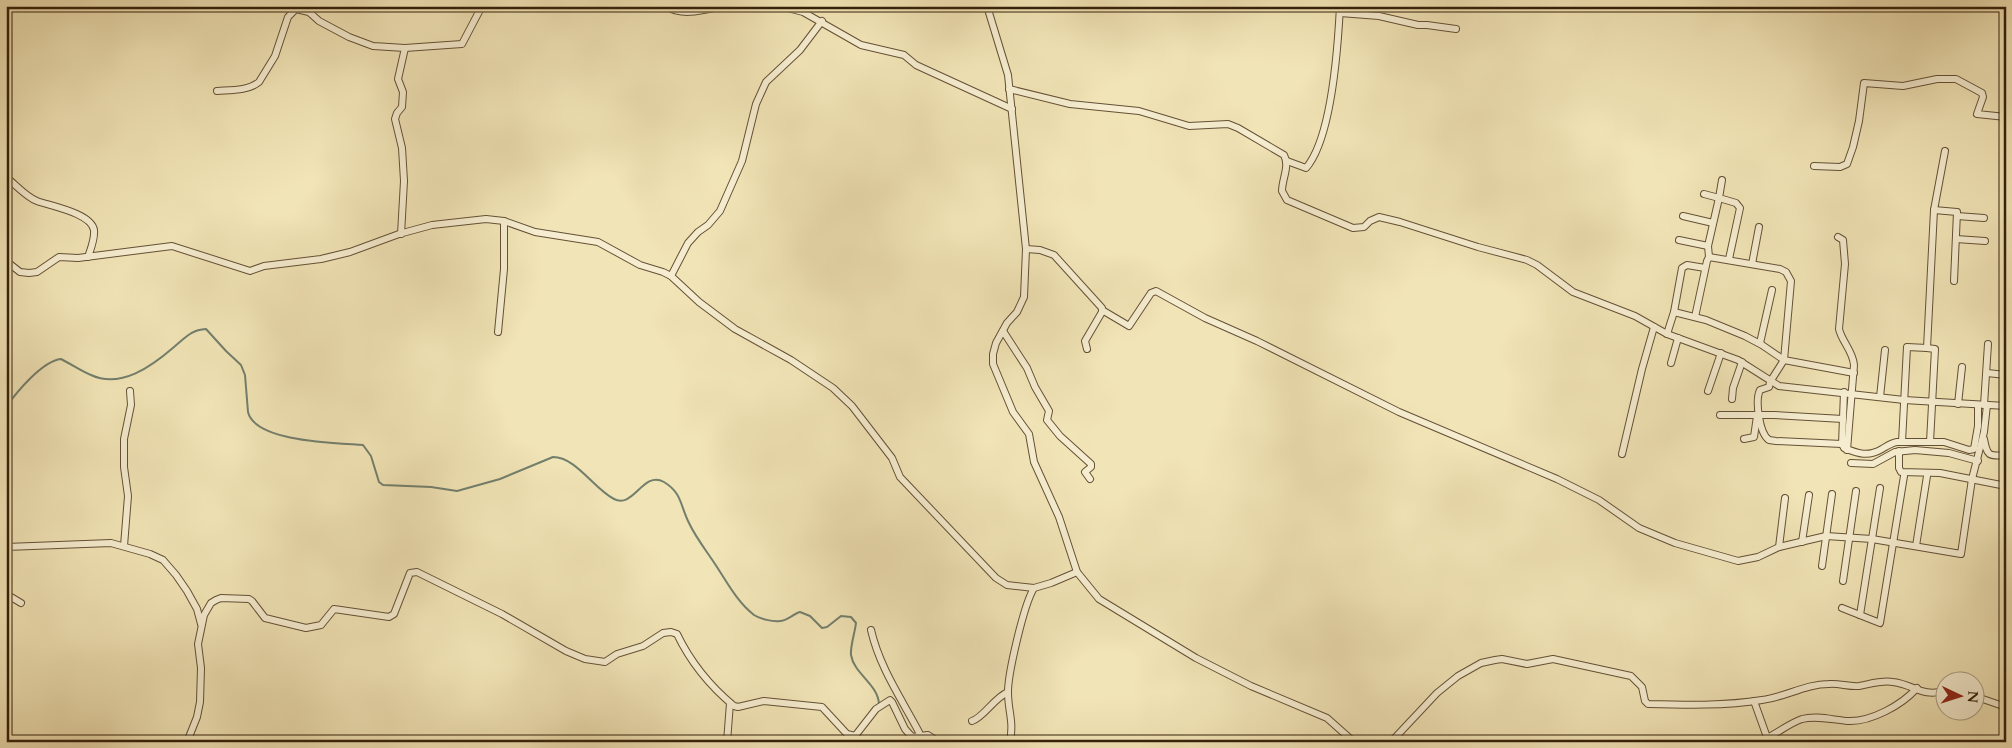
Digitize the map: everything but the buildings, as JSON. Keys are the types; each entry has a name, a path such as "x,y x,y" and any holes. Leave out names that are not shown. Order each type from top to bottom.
{"street":[{"path":"217,91 242,89 256,85 259,82 274,56 288,17 296,9 309,12 319,21 357,41 373,46 405,48 461,44 482,6"},
{"path":"666,6 674,11 684,12 723,6"},
{"path":"780,6 804,12 861,45 904,55 916,65 1012,109"},
{"path":"987,6 1008,75 1026,249 1024,297 994,349 993,364 1013,412 1029,434 1034,462 1059,517 1077,572 1099,599 1196,658 1251,686 1326,718 1354,742"},
{"path":"1010,89 1070,104 1139,111 1190,126 1228,124 1282,154 1287,161 1306,168 1320,140 1335,77 1340,10 1379,16 1418,26 1456,28"},
{"path":"671,276 688,243 720,211 742,161 756,104 766,82 800,50 822,21"},
{"path":"401,234 404,181 402,148 395,118 402,107 403,92 398,79 405,48"},
{"path":"1814,166 1840,167 1847,164 1859,121 1864,84 1903,86 1937,79 1956,79 1983,95 1977,114 2006,117"},
{"path":"1927,348 1934,210 1945,151"},
{"path":"1287,161 1282,194 1287,200 1302,207 1354,228 1364,227 1370,221 1379,218 1400,222 1478,248 1527,260 1537,265 1572,292 1635,316 1667,334 1742,362 1770,382 1784,387 1852,392 1904,400 2006,406"},
{"path":"6,177 35,200 80,216 90,222 94,229 94,240 88,256"},
{"path":"1695,317 1709,257 1708,246 1722,180"},
{"path":"1704,194 1736,202 1740,208 1728,259"},
{"path":"1934,210 1958,212 1954,280"},
{"path":"1683,216 1713,223"},
{"path":"1957,216 1984,218"},
{"path":"6,261 20,272 29,273 37,272 59,257 78,258 177,246 250,271 264,266 321,259 350,252 401,234 446,223 486,219 504,221 535,232 598,242 640,265 671,276 699,302 735,329 810,371 833,388 852,406 892,458 900,477 996,578 1007,586 1034,588 1077,572"},
{"path":"498,332 504,270 504,221"},
{"path":"1752,264 1759,227"},
{"path":"1838,237 1843,240 1845,253 1839,329 1853,357 1854,373 1847,450"},
{"path":"1956,239 1985,241"},
{"path":"1679,240 1708,246"},
{"path":"1026,249 1040,250 1054,255 1102,310 1130,326 1151,293 1156,291 1205,318 1257,341 1399,412 1599,500 1639,528 1675,543 1738,561 1758,557 1778,547 1826,536 1872,539 1962,554 1972,479 1984,434"},
{"path":"1709,257 1783,270 1791,281 1784,360 1769,386 1758,392 1758,416 1764,436 1769,440 1842,444"},
{"path":"1667,334 1674,312 1683,266 1705,268"},
{"path":"1760,343 1772,290"},
{"path":"1087,349 1085,341 1102,310"},
{"path":"1674,312 1695,317 1760,343 1784,360 1854,373"},
{"path":"1622,454 1654,327"},
{"path":"1003,331 1028,368 1035,387 1049,411 1046,419 1060,436 1091,465 1085,472 1090,479"},
{"path":"1671,363 1678,338"},
{"path":"1844,392 1842,444 1843,448 1847,450 1870,455 1891,443 1902,442 1944,442 1969,450 1974,449 1983,405 1988,344"},
{"path":"1902,442 1907,347 1935,349 1930,442"},
{"path":"1880,397 1885,350"},
{"path":"1708,391 1721,353"},
{"path":"1732,399 1733,388 1742,362"},
{"path":"1958,404 1962,367"},
{"path":"1987,373 2006,375"},
{"path":"124,546 128,496 124,467 124,439 131,405 130,391"},
{"path":"1983,405 1986,451 1988,454 1997,456 2006,455"},
{"path":"1720,415 1843,419"},
{"path":"1744,440 1754,438 1758,416"},
{"path":"1851,463 1873,464 1899,451 1929,450 1978,461"},
{"path":"1899,451 1899,468 1902,472 1940,473 2006,486"},
{"path":"1842,608 1880,623 1904,476"},
{"path":"1916,546 1927,476"},
{"path":"1860,615 1880,488"},
{"path":"1843,581 1856,491"},
{"path":"1822,566 1832,494"},
{"path":"1802,542 1809,495"},
{"path":"1778,547 1785,498"},
{"path":"6,570 7,547 111,543 124,546 163,560 187,590 202,625"},
{"path":"187,742 197,717 200,702 202,668 198,644 204,615 212,603 221,598 249,599 265,618 306,628 321,625 334,609 389,617 394,614 410,573 417,572 502,614 579,658 606,662 617,654 643,646 663,633 671,632 677,634 684,649 700,670 730,703 738,708 764,701 822,707 847,734 855,736 859,733 867,718 887,700 892,702 908,734 912,737 932,736 940,742"},
{"path":"1010,742 1012,716 1008,692 1026,608 1034,588"},
{"path":"6,594 21,603"},
{"path":"871,630 882,666 921,736"},
{"path":"1391,742 1437,693 1458,676 1481,663 1502,659 1527,664 1553,659 1631,676 1642,687 1645,701 1648,704 1698,705 1754,701 1776,698 1793,691 1822,684 1857,686 1891,681 1908,684 1928,694 1934,693"},
{"path":"1754,701 1768,740 1801,720 1818,718 1851,721 1865,719 1899,705 1916,688"},
{"path":"972,721 976,720 988,706 1008,692"},
{"path":"1984,699 2006,707"},
{"path":"726,742 730,703"}],"waterway":[{"path":"6,407 30,378 54,361 61,359 102,379 125,377 146,368 192,332 206,329 241,365 245,375 248,412 254,422 265,430 298,439 363,445 371,456 379,482 383,485 431,487 457,491 500,479 553,457 569,462 599,488 614,499 621,501 633,495 650,481 664,482 677,495 694,533 732,590 754,615 770,621 783,621 800,612 810,616 822,628 827,627 841,616 851,617 856,623 851,652 853,662 875,691 879,704"},
{"path":"856,742 860,734"}]}
